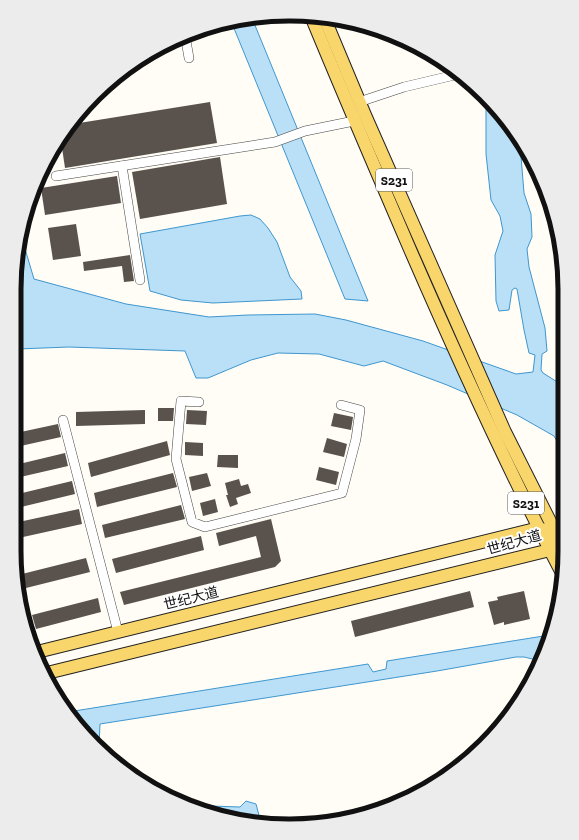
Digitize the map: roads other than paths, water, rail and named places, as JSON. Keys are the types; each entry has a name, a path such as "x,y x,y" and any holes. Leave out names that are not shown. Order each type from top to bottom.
{"main road":[{"name":"S231","path":"314,22 354,121 448,337 490,430 557,563"},
{"name":"S231","path":"327,23 359,102 505,432 558,538"},
{"name":"世纪大道","path":"40,651 539,528 556,534 550,550 51,672"}],"street":[{"path":"186,41 189,58"},
{"path":"359,102 404,88 453,76"},
{"path":"56,176 275,142 305,131 354,121"},
{"path":"122,166 140,280"},
{"path":"199,402 181,401 176,459 192,522 205,527 342,493 356,439 360,410 341,406"},
{"path":"63,420 118,632"}],"water":[{"path":"254,23 368,301 345,299 233,27"},
{"path":"486,107 503,126 521,153 524,193 531,214 532,237 527,249 529,267 545,328 547,351 542,354 541,370 543,373 558,382 558,443 554,436 517,415 447,385 383,361 364,366 319,354 278,353 251,360 208,378 196,378 185,351 69,347 21,349 21,290 24,247 34,279 126,304 209,317 315,314 346,320 423,341 516,374 533,372 535,355 529,353 517,289 515,288 512,290 509,310 499,311 496,301 495,255 503,231 500,216 491,200 486,154"},
{"path":"251,215 260,219 277,242 290,277 301,291 302,299 213,303 181,300 150,291 140,234"},
{"path":"544,636 535,660 516,657 437,671 100,724 99,739 90,730 90,727 87,727 74,711 368,664 373,672 386,669 387,661"},
{"path":"246,801 256,804 260,817 237,814 207,806 211,806 240,807"}]}
